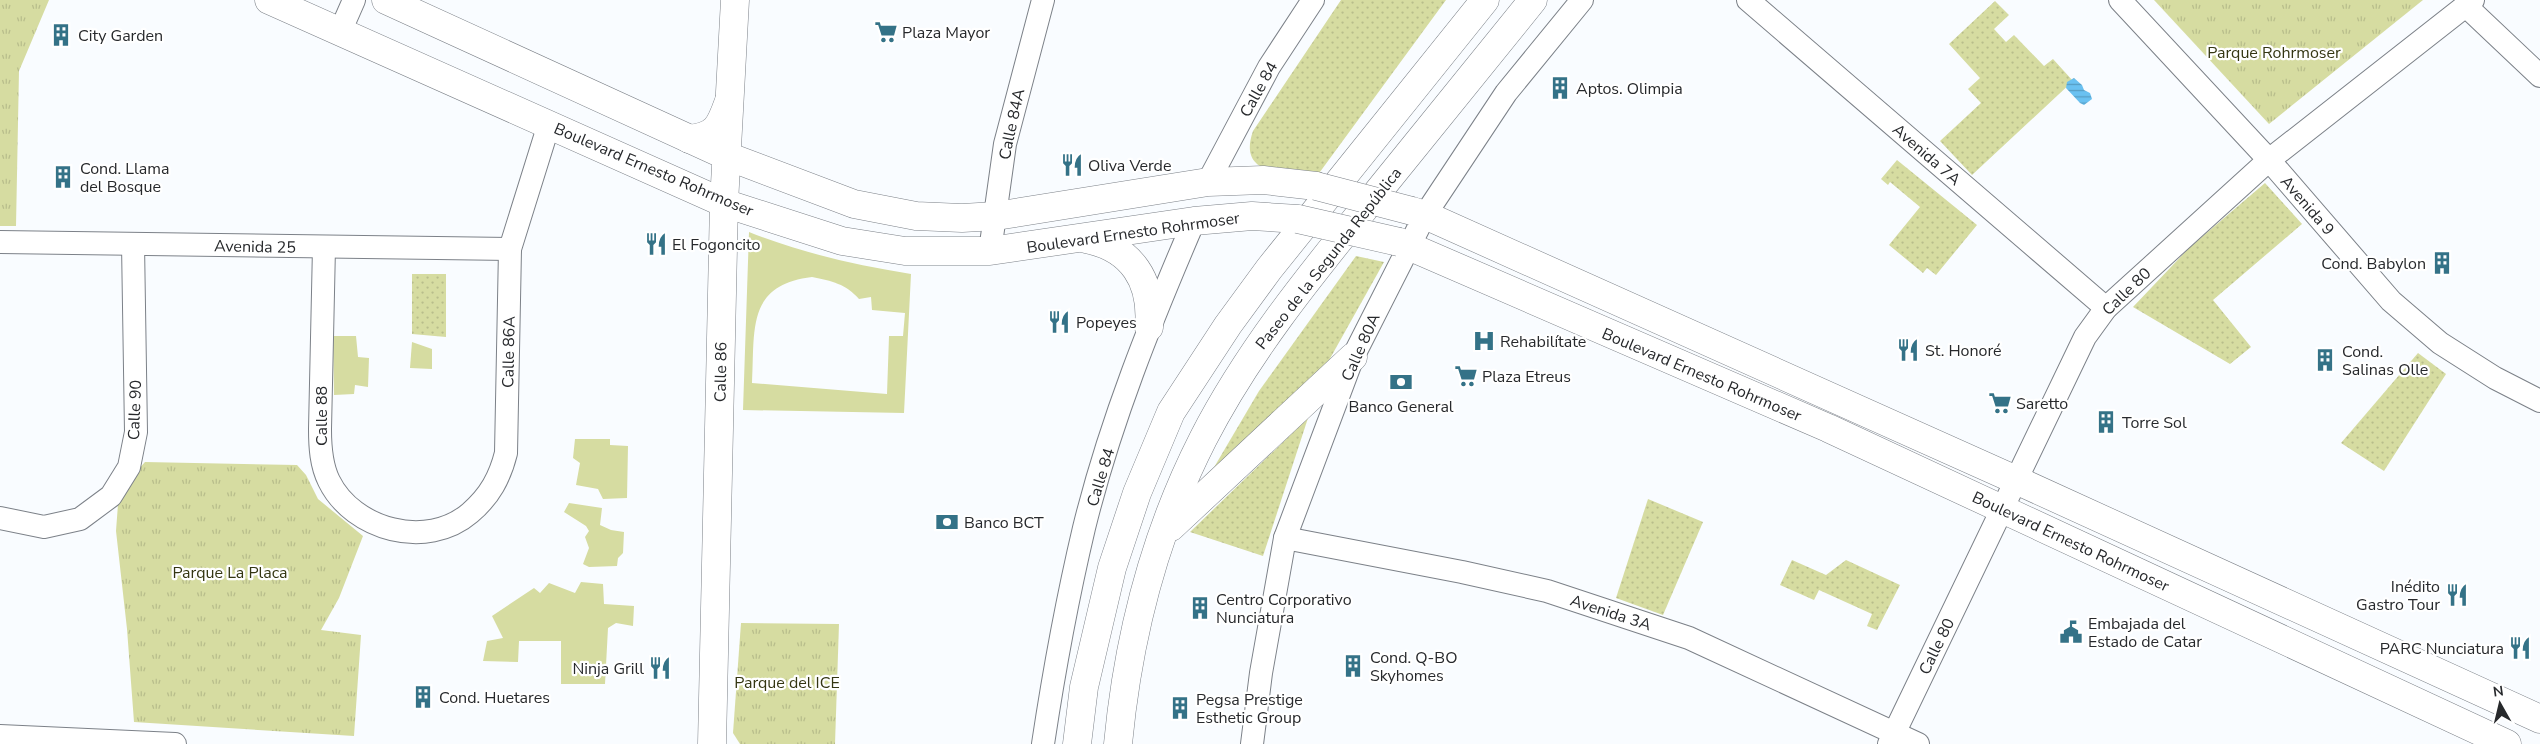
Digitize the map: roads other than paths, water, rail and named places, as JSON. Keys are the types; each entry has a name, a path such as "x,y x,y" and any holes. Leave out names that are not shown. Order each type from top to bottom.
{"main road":[{"name":"Boulevard Ernesto Rohrmoser","path":"269,0 724,203 842,241 905,251 990,251 1082,239 1194,221 1252,216 1298,219 1404,244 1828,428 2507,744"},
{"name":"Boulevard Ernesto Rohrmoser","path":"386,0 727,156 854,204 916,216 962,218 996,216 1208,182 1263,180 1313,186 1419,213 2016,480 2540,719"},
{"name":"Calle 86","path":"712,744 724,203 735,0"},
{"path":"1077,744 1084,687 1112,568 1137,494 1171,412 1228,325 1269,269 1485,0"},
{"name":"Paseo de la Segunda República","path":"1118,744 1123,691 1146,582 1161,537 1203,439 1256,349 1297,291 1533,0"},
{"path":"689,139 703,137 713,132 721,123 729,101"},
{"path":"1194,221 1200,210 1208,203 1257,192 1313,186"},
{"path":"1082,239 1099,242 1116,250 1130,261 1140,275 1148,292 1150,310 1148,327"},
{"path":"1161,537 1353,357"}],"street":[{"path":"340,32 354,0"},
{"name":"Calle 84A","path":"990,251 1005,144 1043,0"},
{"name":"Calle 84","path":"1208,182 1269,66 1313,0"},
{"name":"Calle 80A","path":"1252,744 1261,673 1286,538 1353,357 1419,213 1506,93 1582,0"},
{"name":"Avenida 7A","path":"1748,0 2106,308"},
{"name":"Avenida 9","path":"2120,0 2269,160 2390,301 2440,343 2495,378 2540,401"},
{"path":"2470,3 2540,76"},
{"name":"Calle 80","path":"1891,738 2085,336 2106,308 2269,160 2470,3"},
{"name":"Calle 86A","path":"413,533 443,528 468,515 488,496 501,474 506,453 510,249 549,124"},
{"name":"Calle 84","path":"1043,744 1057,654 1085,527 1122,402 1148,327 1194,221"},
{"name":"Avenida 25","path":"0,242 510,249"},
{"name":"Calle 90","path":"0,518 44,527 80,518 111,496 129,467 136,432 133,244"},
{"name":"Calle 88","path":"324,247 321,456 329,482 344,502 361,517 382,528 413,533"},
{"name":"Avenida 3A","path":"1286,538 1462,572 1547,591 1689,638 1891,738 1918,744"},
{"path":"0,736 176,744"}],"water":[{"path":"2074,78 2082,85 2084,90 2090,93 2092,99 2084,105 2066,88 2067,82"}],"place":[{"name":"Plaza Mayor","path":"886,32"},
{"name":"City Garden","path":"61,35"},
{"name":"Aptos. Olimpia","path":"1560,88"},
{"name":"Oliva Verde","path":"1072,165"},
{"name":"Cond. Llama del Bosque","path":"63,177"},
{"name":"El Fogoncito","path":"656,244"},
{"name":"Cond. Babylon","path":"2442,263"},
{"name":"Popeyes","path":"1059,322"},
{"name":"Rehabilítate","path":"1484,341"},
{"name":"St. Honoré","path":"1908,350"},
{"name":"Cond. Salinas Olle","path":"2325,360"},
{"name":"Plaza Etreus","path":"1466,376"},
{"name":"Banco General","path":"1401,382"},
{"name":"Saretto","path":"2000,403"},
{"name":"Torre Sol","path":"2106,422"},
{"name":"Banco BCT","path":"947,522"},
{"name":"Inédito Gastro Tour","path":"2457,595"},
{"name":"Centro Corporativo Nunciatura","path":"1200,608"},
{"name":"Embajada del Estado de Catar","path":"2071,632"},
{"name":"PARC Nunciatura","path":"2520,648"},
{"name":"Cond. Q-BO Skyhomes","path":"1353,666"},
{"name":"Ninja Grill","path":"660,668"},
{"name":"Cond. Huetares","path":"423,697"},
{"name":"Pegsa Prestige Esthetic Group","path":"1180,708"}],"park label":[{"name":"Parque Rohrmoser","path":"2274,52"},
{"name":"Parque La Placa","path":"230,572"},
{"name":"Parque del ICE","path":"787,682"}]}
